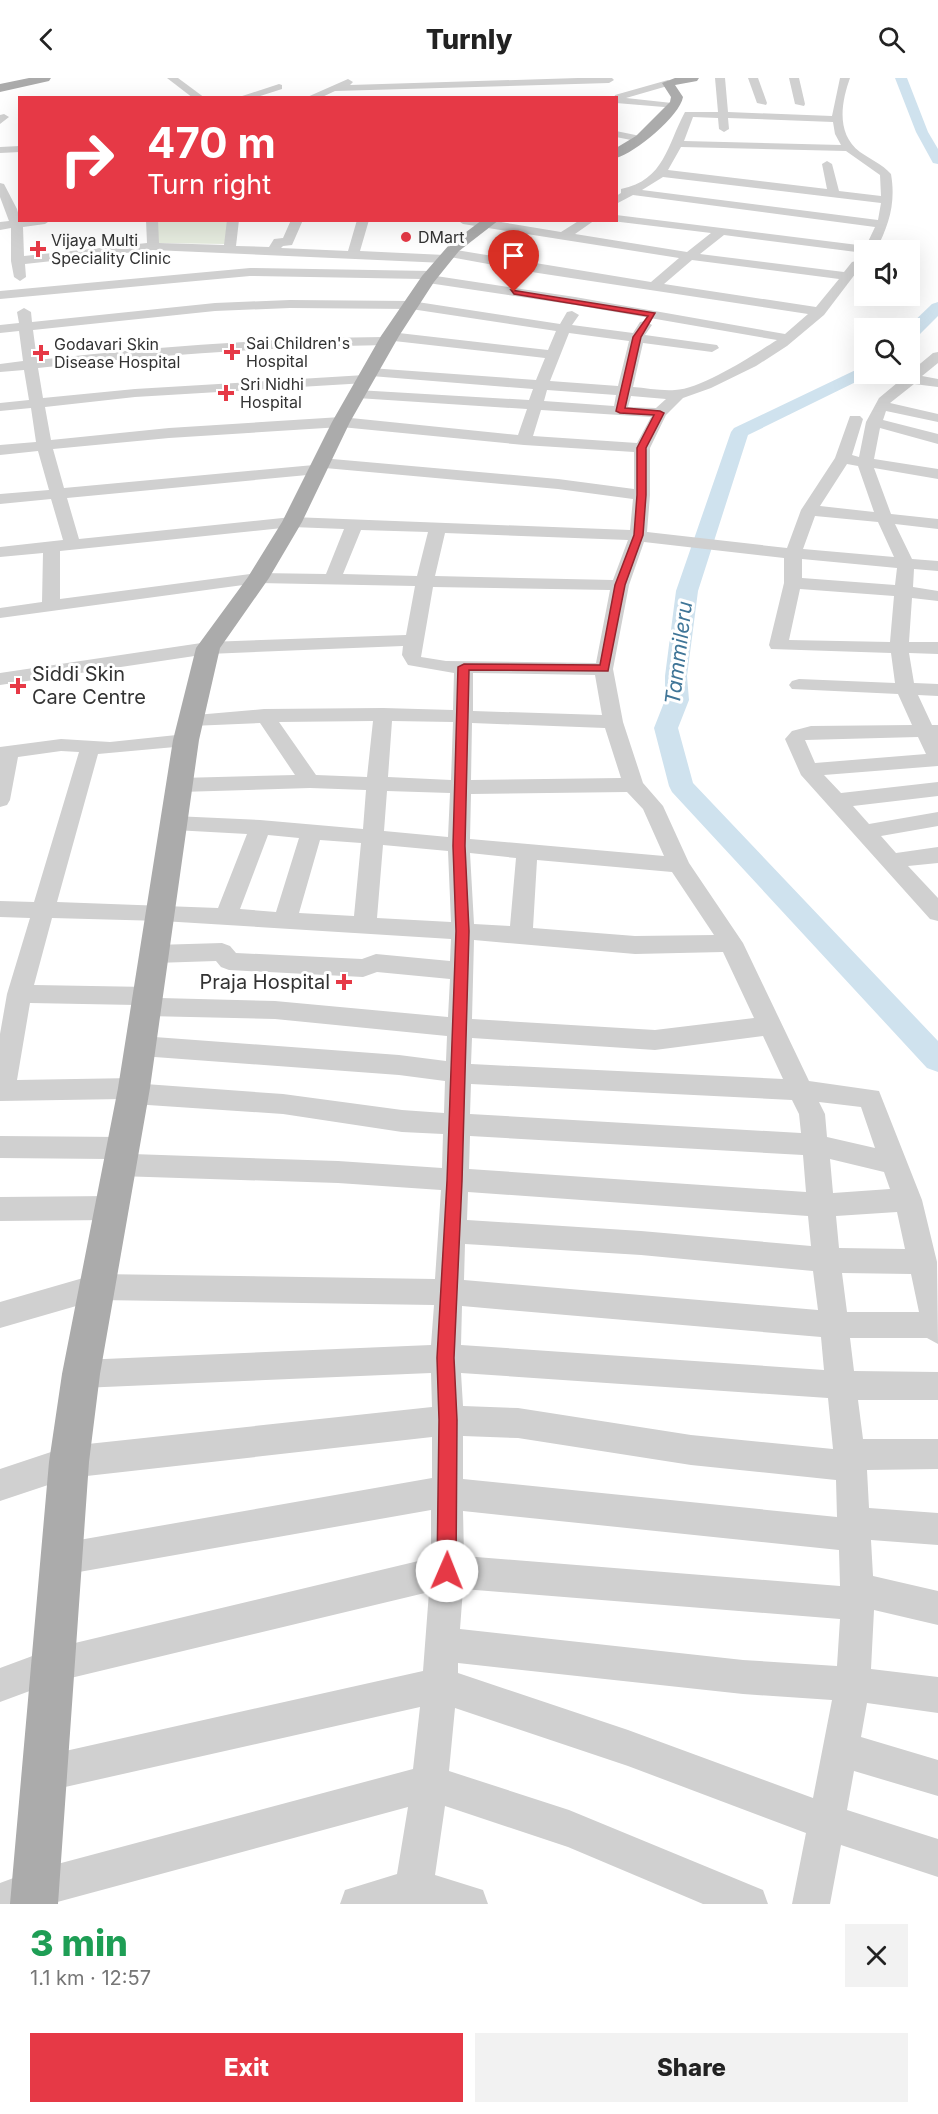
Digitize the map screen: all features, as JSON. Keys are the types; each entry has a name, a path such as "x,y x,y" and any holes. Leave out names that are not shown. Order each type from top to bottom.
{"main road":[{"path":"0,87 35,78"},
{"path":"0,87 45,78"},
{"path":"618,153 641,139 672,106 677,97 669,83 693,78"},
{"path":"34,1896 69,1462 81,1374 141,1046 188,730 208,648 258,578 292,522 341,422 388,338 429,277 447,256 489,222"}],"street":[{"path":"172,78 178,78"},
{"path":"172,78 197,96"},
{"path":"315,96 358,78"},
{"path":"720,78 726,102 723,116 726,149"},
{"path":"753,78 762,103"},
{"path":"794,78 800,104"},
{"path":"845,78 833,105 838,119 835,133 849,148 885,174 887,200 882,224 874,240"},
{"path":"334,88 460,82 609,79 614,96"},
{"path":"618,97 669,83"},
{"path":"248,96 279,87"},
{"path":"618,98 672,106"},
{"path":"618,200 661,173 678,144 686,115 838,119"},
{"path":"724,129 735,130"},
{"path":"618,134 641,139"},
{"path":"678,144 726,149 774,146 849,148"},
{"path":"654,287 689,256 777,187 780,183 779,168 774,146"},
{"path":"0,150 18,149"},
{"path":"834,194 833,164 873,165"},
{"path":"661,173 727,176 777,187 887,200"},
{"path":"3,182 7,198 8,225 18,234 17,260 23,293 24,326 36,403 45,447 72,544"},
{"path":"618,190 854,247"},
{"path":"7,198 18,197"},
{"path":"618,218 882,224"},
{"path":"8,225 30,222"},
{"path":"152,222 153,246"},
{"path":"230,249 233,222"},
{"path":"288,242 296,222"},
{"path":"354,249 362,222"},
{"path":"489,222 556,239 848,276"},
{"path":"556,239 586,222"},
{"path":"274,251 279,242 288,242 530,263 671,290 819,312"},
{"path":"0,260 153,246 274,251 354,249"},
{"path":"524,441 534,405 564,327 580,302 629,247"},
{"path":"0,407 135,393 364,381 542,384 678,395 706,385 751,363 787,338 819,312 854,269"},
{"path":"0,295 250,272 429,277 787,338"},
{"path":"620,411 637,337 671,290"},
{"path":"0,329 215,307 290,303 411,304 502,320 712,348"},
{"path":"0,368 142,352 388,338 555,354"},
{"path":"920,372 936,359"},
{"path":"920,380 938,383"},
{"path":"364,381 470,417 524,441 642,448"},
{"path":"808,770 938,758 931,731 906,691 899,647 906,563 884,518 865,464 874,422 884,401 906,384"},
{"path":"678,395 660,413 642,448 642,495 646,537 620,585 604,669 613,722 633,785 652,806 679,865 731,943 812,1114 826,1260 851,1460 858,1597 853,1684 811,1904"},
{"path":"0,450 169,434 341,422 470,417 534,405 660,413"},
{"path":"882,406 938,418"},
{"path":"855,418 843,458 809,510 794,554 793,583 778,645 938,648"},
{"path":"874,422 938,439"},
{"path":"843,458 865,464 938,474"},
{"path":"0,499 319,466 558,484 642,495"},
{"path":"809,510 938,524"},
{"path":"0,552 292,522 646,537 722,548 938,566"},
{"path":"332,580 354,525"},
{"path":"438,527 424,580 411,655 415,662 431,666 604,669"},
{"path":"51,606 52,545"},
{"path":"0,614 258,578 620,585"},
{"path":"793,583 938,596"},
{"path":"0,679 208,648 414,640"},
{"path":"412,1896 430,1783 440,1685 447,1571 448,1420 445,1358 455,1181 463,931 459,846 464,667"},
{"path":"799,685 906,691 938,690"},
{"path":"0,800 4,753 68,745 90,748 264,715 383,714 613,722"},
{"path":"365,926 383,714"},
{"path":"264,715 310,780"},
{"path":"931,731 811,732 799,735 795,739 808,770 890,861 930,895 938,913"},
{"path":"90,748 19,994 2,1091 133,1091 283,1104 402,1120 815,1145 894,1163"},
{"path":"180,785 310,780 377,785 461,787 633,785"},
{"path":"836,801 938,789"},
{"path":"864,832 938,819"},
{"path":"174,823 260,827 679,865"},
{"path":"226,917 260,827"},
{"path":"285,921 312,832"},
{"path":"521,936 527,852"},
{"path":"890,861 938,855"},
{"path":"0,909 162,913 463,931 635,945 731,943"},
{"path":"155,954 222,952 229,961 363,968 376,963 460,971"},
{"path":"19,994 275,1010 460,1028 655,1040 769,1026"},
{"path":"141,1046 399,1065 459,1073 801,1090 870,1098 908,1200 938,1330"},
{"path":"0,1147 455,1181 821,1204 908,1200"},
{"path":"0,1209 111,1208"},
{"path":"452,1231 642,1243 826,1260 923,1262"},
{"path":"0,1332 0,1315 97,1287 448,1292 834,1324 937,1325"},
{"path":"81,1374 445,1358 841,1385 938,1386"},
{"path":"0,1485 69,1462 448,1420 518,1423 691,1450 851,1460 938,1454"},
{"path":"62,1559 448,1494 854,1529 938,1528"},
{"path":"0,1685 54,1665 447,1571 858,1597 938,1608"},
{"path":"442,1644 743,1677 853,1684 938,1695"},
{"path":"43,1774 440,1685 628,1748 827,1822 938,1858"},
{"path":"840,1749 938,1778"},
{"path":"0,1902 34,1896 430,1783 569,1829 749,1904"},
{"path":"359,1904 412,1896 469,1904"}],"shaded area":[{"path":"157,222 229,222 225,244 157,243"}],"waterway":[{"name":"Tammileru","path":"901,78 922,132 938,160"},
{"name":"Tammileru","path":"920,325 938,307"},
{"name":"Tammileru","path":"854,376 740,432 687,591 676,676 677,700 666,728 681,786 938,1060"}],"place":[{"name":"DMart","path":"406,237"},
{"name":"Vijaya Multi Speciality Clinic","path":"38,249"},
{"name":"Sai Children's Hospital","path":"232,352"},
{"name":"Godavari Skin Disease Hospital","path":"41,353"},
{"name":"Sri Nidhi Hospital","path":"226,393"},
{"name":"Siddi Skin Care Centre","path":"18,686"},
{"name":"Praja Hospital","path":"344,982"}],"route":[{"path":"447,1571 448,1420 445,1358 455,1181 463,931 459,846 464,667 604,669 620,585 638,535 642,495 642,448 660,413 620,411 637,337 653,314 514,292"}]}
